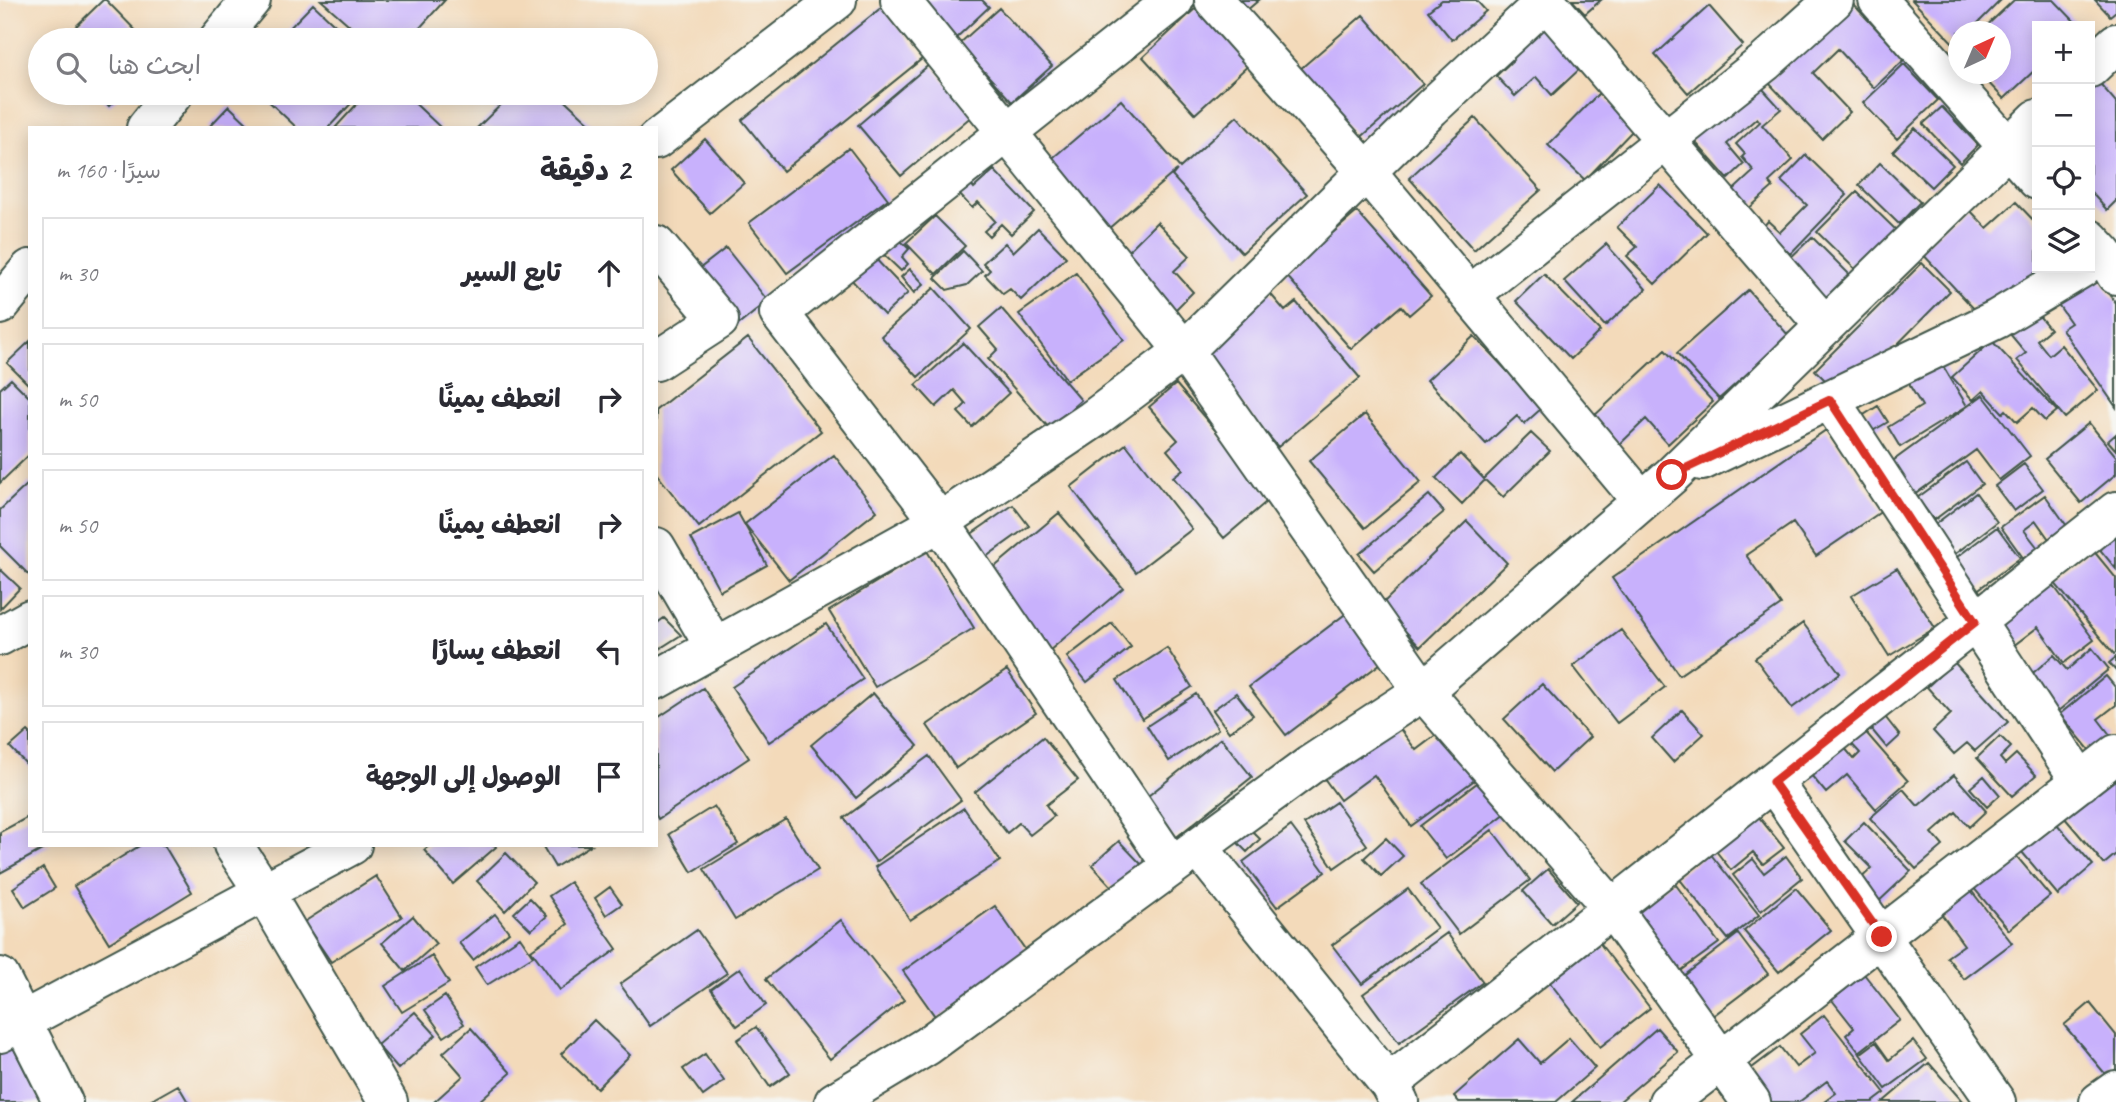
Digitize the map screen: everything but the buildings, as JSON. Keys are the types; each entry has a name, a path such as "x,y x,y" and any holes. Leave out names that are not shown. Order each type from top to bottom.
{"street":[{"path":"228,28 251,0"},
{"path":"900,0 1184,351 1423,691 1612,908 1751,1102"},
{"path":"1174,0 779,313 940,522 1185,857 1394,1093 1612,908 2116,512"},
{"path":"1214,0 1366,171 1641,500"},
{"path":"658,679 940,522 1092,420 1184,351 1366,171 1546,0 1825,326"},
{"path":"1470,295 1765,62 1834,0"},
{"path":"1878,0 2032,174"},
{"path":"658,138 818,6"},
{"path":"2095,63 2116,43"},
{"path":"148,126 164,105"},
{"path":"834,1102 927,1046 1310,765 1423,691 1672,475 2032,124"},
{"path":"658,247 719,320 658,360"},
{"path":"1672,475 1997,319 2099,258"},
{"path":"0,305 28,271"},
{"path":"1830,400 2081,782"},
{"path":"658,550 714,646"},
{"path":"0,636 28,621"},
{"path":"1668,1102 2116,754"},
{"path":"1773,782 1996,1102"},
{"path":"234,847 264,892 388,1102"},
{"path":"11,1027 348,847"},
{"path":"0,978 11,1027 63,1102"},
{"path":"2099,1102 2116,1090"}],"route":[{"path":"1672,475 1830,400 1975,622 1773,782 1882,937"}]}
